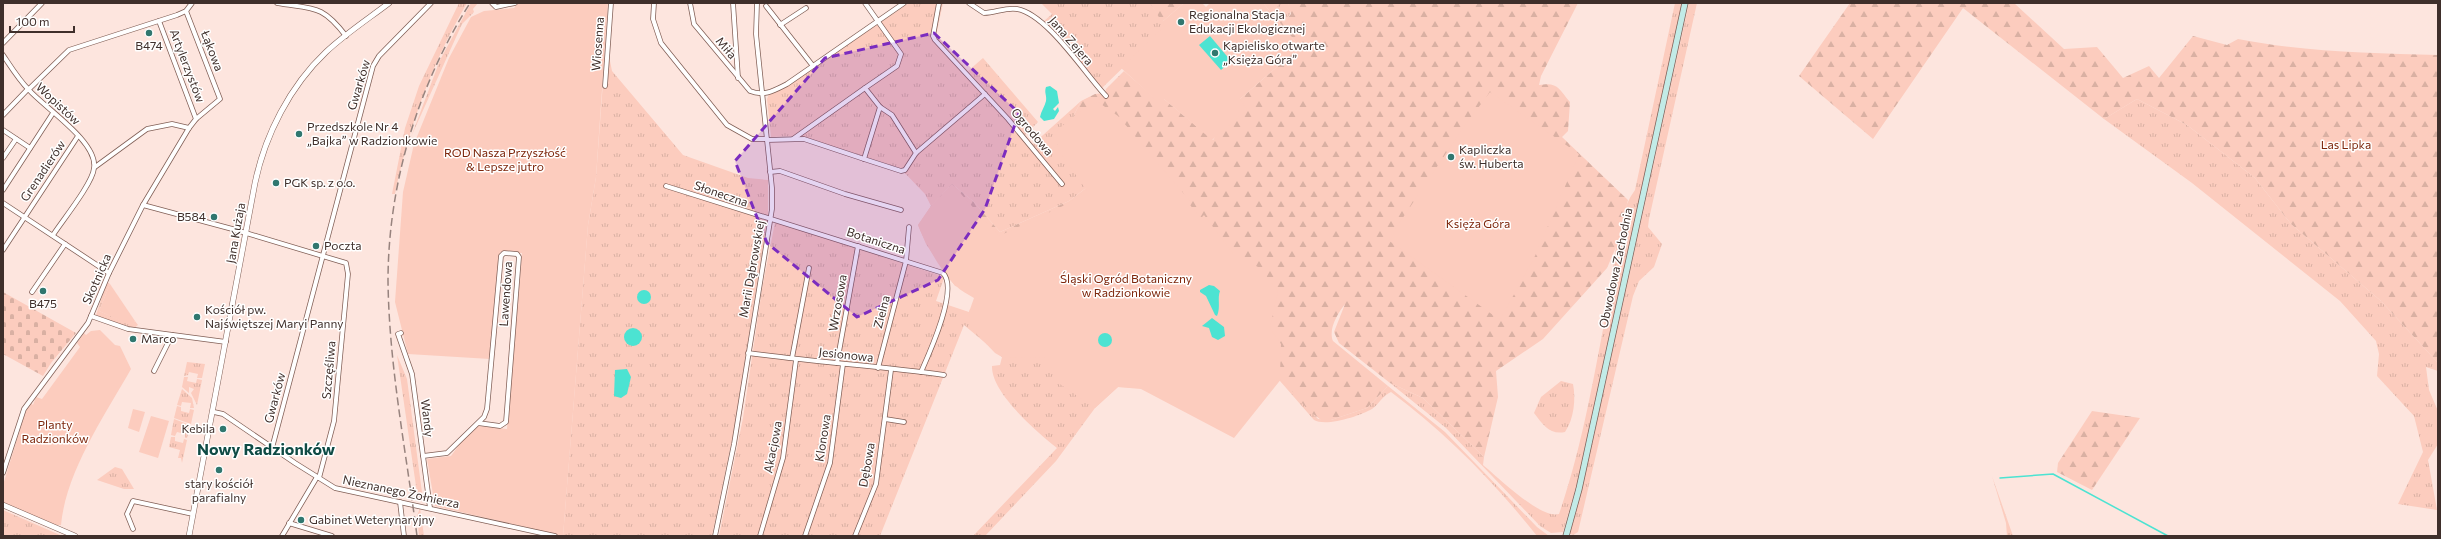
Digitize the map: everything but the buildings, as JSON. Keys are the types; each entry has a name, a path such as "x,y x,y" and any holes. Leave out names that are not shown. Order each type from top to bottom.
{"main road":[{"name":"Obwodowa Zachodnia","path":"1566,536 1579,489 1685,3"}],"street":[{"path":"3,43 42,3"},
{"name":"Artylerzystów","path":"3,115 69,50 186,11 192,3"},
{"path":"276,3 326,13 346,36"},
{"name":"Jana Kużaja","path":"189,536 214,412 258,171 272,131 307,73 327,51 389,3"},
{"name":"Gwarków","path":"272,448 373,66 379,56 431,3"},
{"path":"492,3 496,7 515,3"},
{"name":"Wiosenna","path":"605,86 611,3"},
{"path":"654,3 655,28 661,43 727,125 739,134 752,138 767,140 804,139 901,171 905,170 916,153 985,94"},
{"name":"Miła","path":"690,3 694,24 750,91 763,94"},
{"path":"733,3 738,78"},
{"name":"Marii Dąbrowskiej","path":"715,536 734,444 771,219 772,199 770,172 756,34 757,3"},
{"path":"792,139 897,66 901,60 899,50 865,3"},
{"path":"763,94 787,84 904,3"},
{"name":"Ogrodowa","path":"939,3 932,36 1032,147 1062,184"},
{"name":"Jana Zejera","path":"969,3 984,13 1012,8 1031,14 1060,41 1106,96"},
{"path":"766,6 780,26 813,66"},
{"path":"780,26 806,8"},
{"name":"Łąkowa","path":"186,11 220,99"},
{"name":"Artylerzystów","path":"159,21 196,119"},
{"name":"Wopistów","path":"3,57 28,90 78,136 91,152 94,167"},
{"path":"865,88 880,107 892,115 916,153"},
{"name":"Skotnicka","path":"3,473 5,461 24,409 91,316 109,273 143,205 189,128 196,119 220,99"},
{"path":"864,160 880,107"},
{"path":"3,190 53,113"},
{"path":"53,235 90,179 94,167 147,129 172,124 189,128"},
{"path":"3,130 30,148"},
{"name":"Grenadierów","path":"3,250 78,136"},
{"path":"3,158 16,139"},
{"path":"770,172 780,171 845,194 901,210"},
{"name":"Słoneczna","path":"666,186 751,214 771,219"},
{"path":"3,203 109,273"},
{"path":"143,205 323,255"},
{"name":"Botaniczna","path":"771,219 906,261 945,275 948,288 946,306 921,372"},
{"name":"Zielna","path":"878,368 906,261 909,227"},
{"path":"32,292 65,244"},
{"name":"Wrzosowa","path":"838,363 858,246"},
{"name":"Lawendowa","path":"423,456 447,452 484,417 487,409 501,256 504,254 517,254 519,257 506,422 500,426 478,423"},
{"name":"Szczęśliwa","path":"282,536 318,478 334,421 348,274 346,263 323,255"},
{"name":"Akacjowa","path":"760,536 783,458 794,359 809,268"},
{"path":"91,316 121,327 226,342"},
{"name":"Wandy","path":"401,333 398,334 412,374 430,508"},
{"path":"154,371 172,335"},
{"name":"Jesionowa","path":"748,353 944,375"},
{"name":"Klonowa","path":"805,536 830,463 843,364"},
{"name":"Dębowa","path":"855,536 876,484 891,370"},
{"name":"Nieznanego Żołnierza","path":"214,412 223,414 318,478 342,490 555,536"},
{"path":"885,419 904,422"},
{"path":"133,529 127,514 133,501 193,514"},
{"path":"400,502 404,536"},
{"path":"3,505 75,536"},
{"path":"289,524 332,536"}],"highlighted area":[{"path":"934,33 1019,113 985,209 938,280 857,317 767,243 735,161 825,58"}],"green space":[{"path":"459,3 467,3 443,49 423,96 407,144 395,194 392,194 405,128 419,86"},
{"path":"471,3 478,3 473,9 474,12 462,24 411,137 440,60"},
{"name":"ROD Nasza Przyszłość & Lepsze jutro","path":"518,3 608,3 596,177 588,225 563,536 435,506 427,459 451,456 461,442 478,426 507,429 522,253 500,252 490,359 408,354 395,302 403,192 414,144 449,58 471,17 484,11 514,8"},
{"path":"909,3 943,3 936,35 968,71 983,58 1038,122 1025,135 1033,144 1081,101 1073,117 1086,188 1069,201 1000,232 973,201 952,184 931,206 925,194 900,168 798,136 771,137 767,99 769,94 790,84"},
{"path":"1041,3 1150,3 1166,26 1102,88 1044,21 1052,14"},
{"path":"1150,3 1184,3 1162,22"},
{"path":"1184,3 1202,3 1206,7 1210,3 1263,3 1300,47 1240,99 1247,110 1212,140 1164,99 1156,100 1121,68 1165,26 1162,22"},
{"path":"1263,3 1281,3 1273,11 1284,22 1291,14 1288,3 1578,3 1541,76 1539,85 1554,85 1570,102 1568,131 1562,137 1628,200 1616,247 1607,268 1543,339 1496,371 1498,397 1484,457 1423,398 1390,383 1339,343 1334,332 1345,304 1339,312 1333,326 1333,341 1388,386 1367,408 1331,420 1321,420 1308,410 1264,358 955,286 926,244 918,225 931,206 952,184 973,201 1000,232 1069,201 1086,188 1073,117 1081,101 1095,94 1105,93 1106,89 1124,71 1156,99 1164,99 1213,140 1240,99 1300,47"},
{"path":"1281,3 1288,3 1290,9 1290,13 1284,22 1273,10"},
{"path":"1675,3 1682,3 1577,483 1563,532 1551,533 1540,526 1446,428 1390,383 1423,398 1484,457 1483,465 1520,496 1541,510 1551,514 1559,514 1582,434 1609,298 1617,242 1623,213 1635,190"},
{"path":"1689,3 1697,3 1648,227 1662,244 1654,267 1639,281 1633,296 1578,532 1573,535 1570,534 1590,454"},
{"name":"Las Lipka","path":"1850,3 2014,3 2064,49 2097,47 2123,78 2149,66 2159,78 2193,36 2227,45 2238,39 2288,47 2313,49 2438,55 2438,363 2381,301 2291,224 2255,178 2187,125 2137,99 2104,119 1963,8 1873,139 1799,76"},
{"path":"606,41 612,71 683,155 748,178 768,180 768,216 733,435 712,536 563,536 588,225 596,177"},
{"name":"Księża Góra","path":"1490,92 1579,154 1535,256 1500,320 1388,240 1463,128"},
{"path":"2137,99 2187,125 2255,178 2291,224 2381,301 2438,363 2438,371 2426,367 2429,390 2438,411 2438,444 2428,460 2437,510 2398,504 2423,452 2414,416 2377,376 2379,354 2376,341 2340,301 2192,183 2104,119"},
{"name":"Śląski Ogród Botaniczny w Radzionkowie","path":"1098,102 1118,116 1190,201 1190,205 1201,218 1204,215 1234,255 1260,268 1278,291 1270,328 1281,344 1280,375 1282,378 1234,438 1141,389 1118,387 1095,408 1057,382 1048,358 1002,357 995,353 972,329 969,312 974,298 958,288 945,274 929,248 918,225 931,206 952,184 999,236 1067,204 1087,191 1058,149 1055,132 1079,112"},
{"path":"775,222 942,276 944,278 936,301 969,312 970,309 1264,358 1318,419 1331,420 1367,408 1388,386 1445,432 1537,527 1549,536 1537,536 1487,478 1450,441 1411,407 1391,392 1367,412 1343,420 1319,422 1314,420 1280,381 1259,367 1144,388 1118,387 1095,408 1056,461 985,536 973,536 1057,448 1027,422 1007,400 999,388 994,377 992,366 1000,365 1002,357 964,325 880,536 719,536 743,418 762,289"},
{"path":"107,282 110,284 99,311 132,325 135,321 138,325 134,328 111,322 96,315"},
{"path":"110,284 135,321 132,326 99,311"},
{"path":"3,292 76,333 51,363 43,376 3,354"},
{"name":"Planty Radzionków","path":"100,330 115,345 120,346 131,369 78,464 64,505 61,525 56,525 3,503 3,485 26,410 31,403 33,405 36,397 42,399 80,347 77,343 84,333 86,335 91,331"},
{"path":"397,355 407,379 423,500 418,500"},
{"path":"187,362 205,364 202,378 197,378 198,374 189,372 188,375 184,376"},
{"path":"184,377 188,377 187,381 196,383 197,379 202,380 197,405 191,393 194,389 189,387 189,393 182,387"},
{"path":"1561,381 1573,384 1574,402 1568,427 1565,432 1560,433 1547,428 1534,413 1541,397"},
{"path":"182,389 192,398 194,408 190,408 191,403 182,402 181,406 177,405"},
{"path":"177,406 181,407 181,411 189,413 190,409 194,410 191,424 174,418"},
{"path":"133,409 145,412 139,432 128,428"},
{"path":"2092,411 2140,418 2092,490 2057,472 2058,463"},
{"path":"151,416 169,421 158,458 139,452"},
{"path":"174,419 190,425 187,438 185,438 185,434 177,432 175,436 171,435"},
{"path":"171,437 175,437 175,441 183,443 184,439 187,440 182,463 181,458 178,458 180,450 169,447"},
{"path":"115,467 122,469 134,489 124,489 97,480"},
{"path":"1992,476 2013,536 2007,536 2006,523"},
{"path":"420,508 424,536 419,536 417,516"},
{"path":"3,510 60,535 64,536 3,536"}],"water":[{"name":"Kąpielisko otwarte „Księża Góra”","path":"1210,36 1231,61 1221,70 1199,45"},
{"path":"1050,86 1057,91 1059,103 1053,109 1055,111 1058,107 1059,111 1054,119 1044,121 1040,117 1046,101 1046,87"},
{"path":"1209,285 1214,286 1220,291 1217,316 1215,315 1206,296 1200,292 1200,290"},
{"path":"644,290 649,292 651,297 649,302 644,304 639,302 637,297 639,292"},
{"path":"1212,318 1224,327 1225,336 1218,340 1212,337 1209,328 1202,326"},
{"path":"629,328 637,328 642,333 640,344 637,346 629,346 624,341 624,333"},
{"path":"1102,333 1108,333 1112,337 1112,343 1108,347 1102,347 1098,343 1098,337"},
{"path":"627,369 631,377 627,394 621,398 614,396 615,370"}],"waterway":[{"path":"2000,478 2053,474 2168,536"}],"railway":[{"path":"417,536 391,345 388,281 389,245 400,172 421,101 435,67 470,3"}],"place":[{"name":"Regionalna Stacja Edukacji Ekologicznej","path":"1181,22"},
{"name":"B474","path":"149,33"},
{"name":"Kąpielisko otwarte „Księża Góra”","path":"1215,53"},
{"name":"Przedszkole Nr 4 „Bajka” w Radzionkowie","path":"299,134"},
{"name":"Kapliczka św. Huberta","path":"1451,157"},
{"name":"PGK sp. z o.o.","path":"276,183"},
{"name":"B584","path":"214,217"},
{"name":"Poczta","path":"316,246"},
{"name":"B475","path":"43,291"},
{"name":"Kościół pw. Najświętszej Maryi Panny","path":"197,317"},
{"name":"Marco","path":"133,339"},
{"name":"Kebila","path":"223,429"},
{"name":"stary kościół parafialny","path":"219,470"},
{"name":"Gabinet Weterynaryjny","path":"301,520"}],"district":[{"name":"Nowy Radzionków","path":"266,449"}]}
